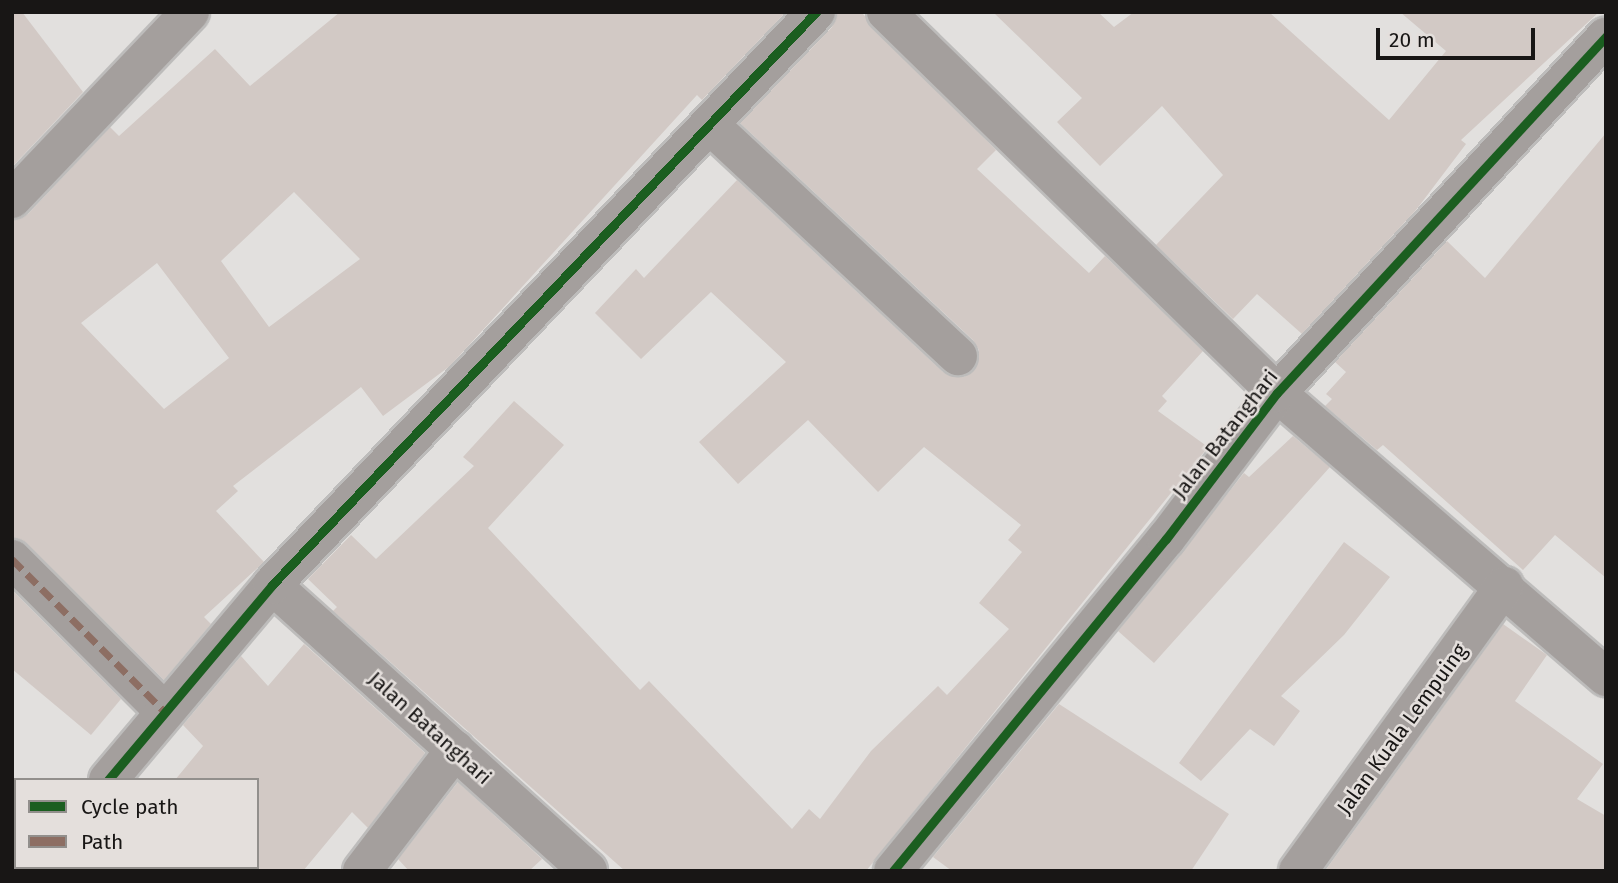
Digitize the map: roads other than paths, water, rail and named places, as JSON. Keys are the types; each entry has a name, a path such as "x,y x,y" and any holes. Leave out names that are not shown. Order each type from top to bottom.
{"street":[{"path":"12,199 190,12"},
{"path":"110,778 272,584 516,321 710,125 816,12"},
{"path":"886,12 1277,393 1504,586 1606,677"},
{"name":"Jalan Batanghari","path":"893,871 1166,539 1277,393 1606,37"},
{"path":"710,125 958,356"},
{"path":"12,559 164,711"},
{"name":"Jalan Batanghari","path":"272,584 588,871"},
{"name":"Jalan Kuala Lempuing","path":"1298,871 1504,586"},
{"path":"362,871 454,750"}]}
